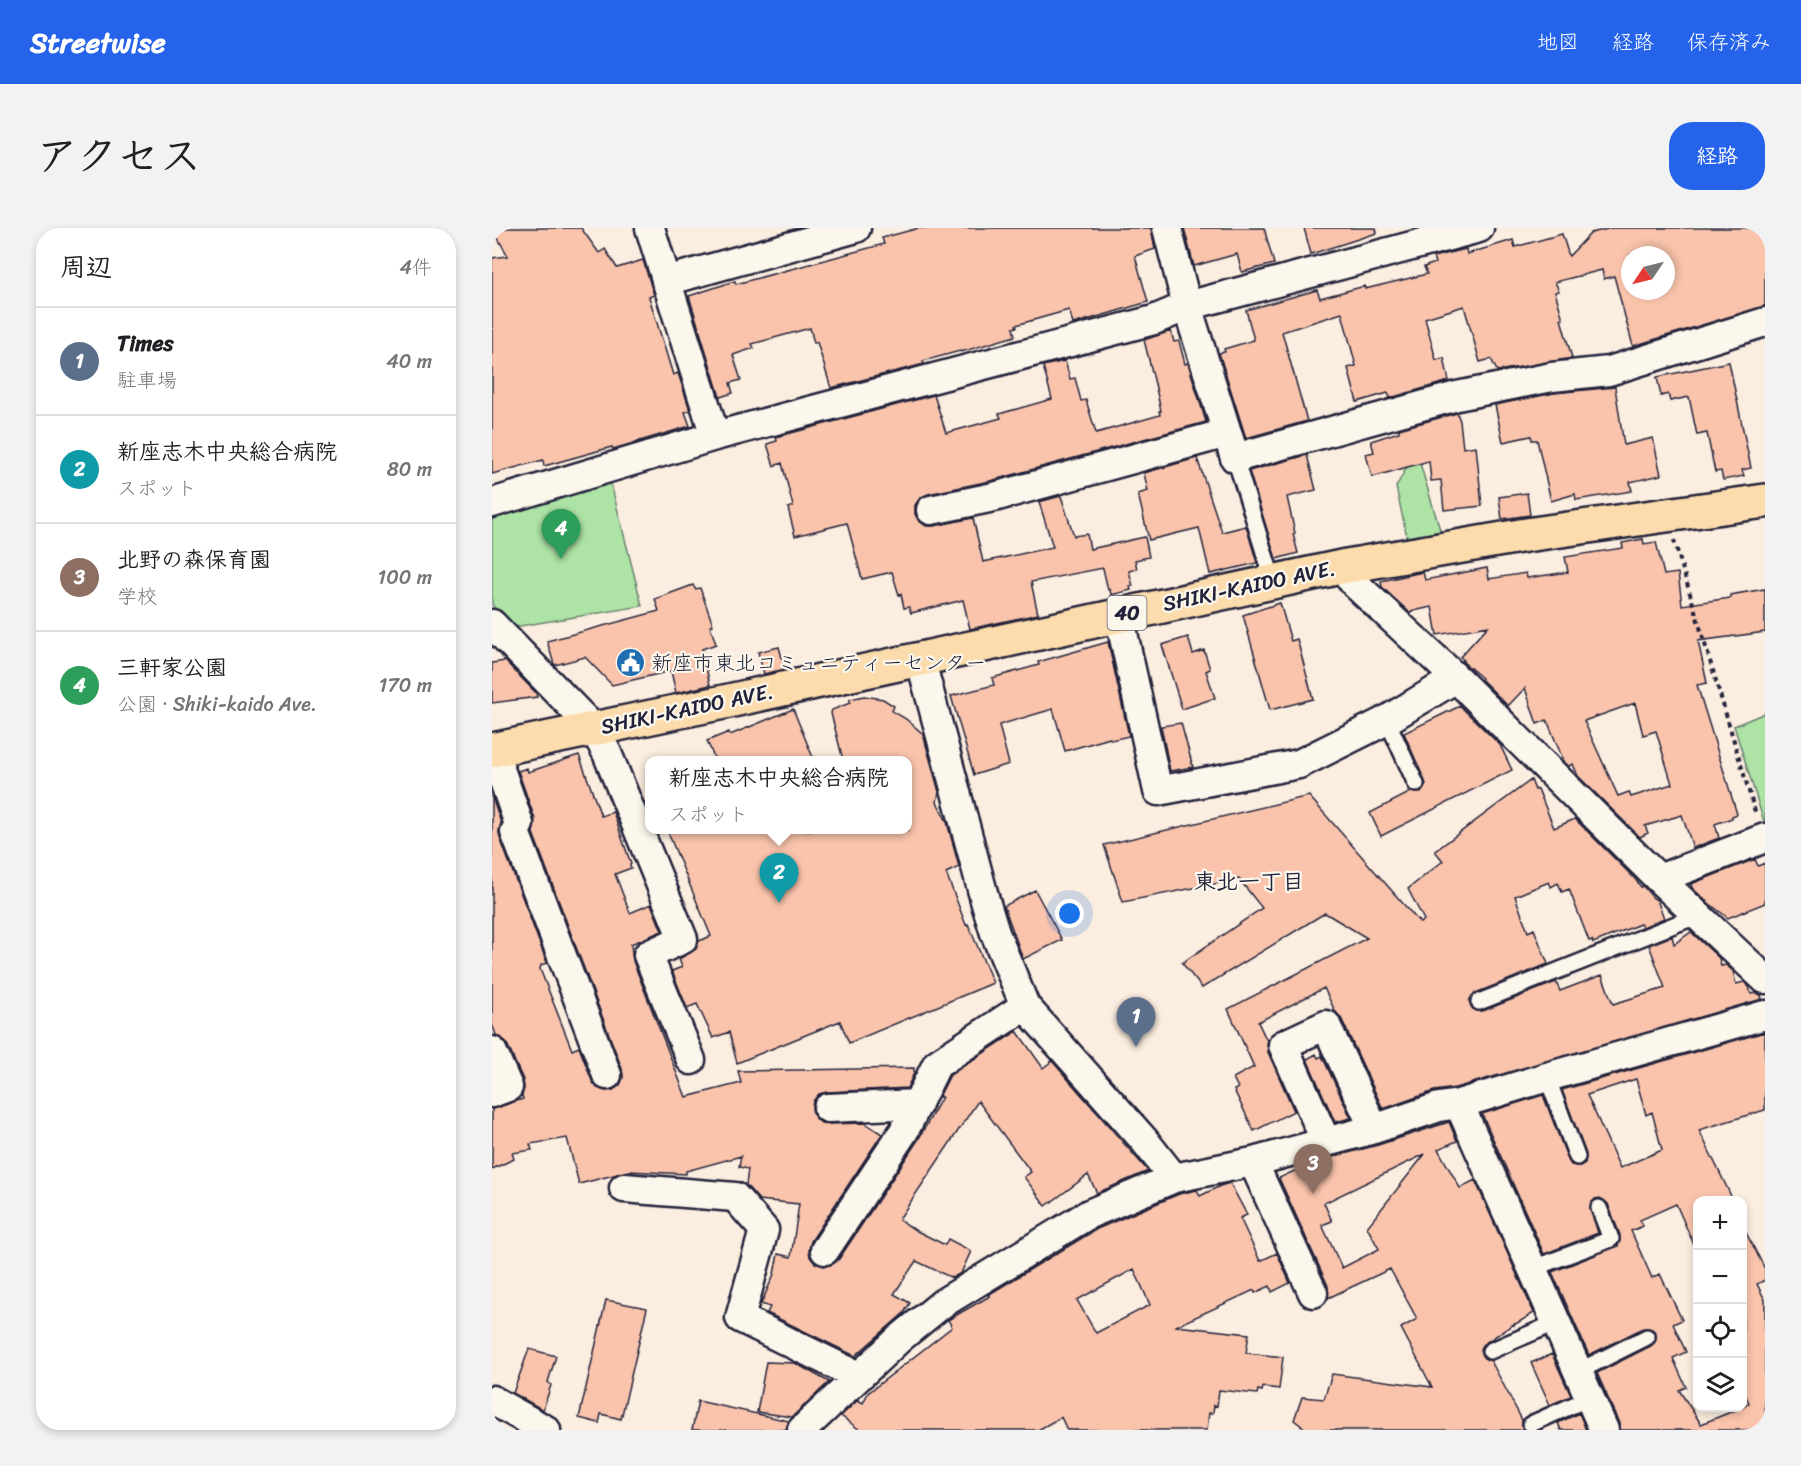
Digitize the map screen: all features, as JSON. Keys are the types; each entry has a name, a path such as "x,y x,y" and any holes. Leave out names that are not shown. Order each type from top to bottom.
{"main road":[{"name":"SHIKI-KAIDO AVE.","path":"493,749 724,702 1341,567 1666,513 1765,501"}],"street":[{"path":"650,228 715,436"},
{"path":"666,281 856,228"},
{"path":"1167,228 1187,306 1231,445"},
{"path":"492,503 715,436 1154,321 1187,306 1479,228"},
{"path":"931,510 1457,396 1552,377 1609,371 1765,322"},
{"path":"1341,567 1356,585 1456,678 1659,879 1765,979"},
{"path":"1119,615 1158,790 1299,764 1387,720 1456,678"},
{"path":"492,624 594,729 607,753 682,939 648,955 691,1060"},
{"path":"920,658 986,904 995,933 1025,1006 1136,1131 1174,1178"},
{"path":"493,749 519,824 515,832 607,1075"},
{"path":"1659,879 1764,838"},
{"path":"825,1250 904,1131 937,1064 1025,1006"},
{"path":"802,1430 858,1376 943,1303 1089,1214 1174,1178 1253,1162 1374,1129 1439,1107 1459,1104 1765,1015"},
{"path":"1326,1142 1283,1045 1326,1025 1374,1129"},
{"path":"492,1051 508,1087 492,1093"},
{"path":"828,1108 918,1104"},
{"path":"1459,1104 1604,1430"},
{"path":"1253,1162 1313,1293"},
{"path":"624,1188 735,1197 764,1230 740,1318 858,1376"},
{"path":"492,1400 546,1430"}],"lane":[{"path":"1231,445 1273,581"},
{"path":"1387,720 1416,784"},
{"path":"1479,1002 1699,915"},
{"path":"1547,1077 1577,1157"},
{"path":"1532,1269 1611,1239 1599,1208"},
{"path":"1490,1351 1555,1323"},
{"path":"1577,1372 1647,1337"},
{"path":"1531,1424 1589,1398"}],"path":[{"path":"1666,513 1764,838"}],"green space":[{"path":"1416,450 1441,533 1407,537 1396,487"},
{"path":"610,480 642,606 514,627 492,605 492,513"},
{"path":"1765,713 1765,825 1734,726"}],"building":[{"path":"492,228 581,228 599,253 605,249 617,268 643,260 654,295 649,297 673,375 678,373 690,410 685,412 690,426 613,449 612,447 544,466 543,460 492,474 492,258 508,256"},
{"path":"919,228 1151,228 1155,249 1135,256 1148,302 1073,324 1069,310 1016,325 1017,327 1013,328 1015,336 923,361 924,364 831,388 817,342 814,343 810,328 752,344 754,348 733,355 741,380 730,383 733,393 720,397 689,296 735,281 736,284 884,244 882,238"},
{"path":"1184,228 1264,228 1274,264 1242,272 1237,254 1194,266"},
{"path":"1304,228 1376,228 1377,233 1311,254"},
{"path":"1612,228 1765,228 1765,306 1633,346 1614,276 1604,279 1602,270 1555,282 1559,291 1555,292 1563,319 1561,319 1572,358 1497,371 1491,359 1480,362 1464,306 1425,318 1436,360 1444,358 1449,381 1390,398 1388,393 1357,402 1348,368 1356,366 1342,313 1282,332 1307,421 1246,438 1219,353 1225,352 1224,349 1254,340 1246,310 1317,290 1320,298 1365,286 1365,289 1427,274 1424,267 1435,263 1433,257 1466,249 1467,254 1513,240 1515,247 1562,234 1569,256 1591,233"},
{"path":"1171,331 1174,342 1179,341 1185,364 1188,363 1206,422 990,481 928,494 920,498 915,505 918,520 926,526 973,518 983,562 1053,547 1039,502 1061,496 1074,536 1087,534 1090,549 1145,537 1149,557 1135,560 1137,569 1129,571 1133,586 1130,586 1131,590 1111,595 1103,568 1031,582 1038,614 970,629 963,600 911,613 909,607 904,608 892,572 862,579 847,523 795,536 788,508 793,506 782,463 774,466 767,444 777,441 776,437 934,395 946,433 1001,418 999,414 1052,399 1043,366 1065,361 1070,379 1075,378 1081,401 1086,400 1096,433 1160,415 1159,411 1161,411 1144,340"},
{"path":"1729,362 1751,468 1742,470 1744,476 1723,480 1721,471 1715,472 1707,433 1697,435 1689,397 1670,401 1668,394 1661,396 1657,377"},
{"path":"1615,387 1624,445 1653,438 1661,475 1630,482 1632,491 1576,500 1575,494 1551,501 1537,440 1532,440 1531,436 1503,442 1495,405 1554,393"},
{"path":"1457,413 1463,448 1476,446 1482,506 1444,510 1441,480 1431,481 1429,461 1372,477 1366,454 1374,452 1371,441 1399,432 1399,429"},
{"path":"1307,455 1316,490 1287,497 1298,553 1276,559 1249,471"},
{"path":"1197,458 1222,532 1246,526 1257,563 1210,574 1199,528 1149,540 1138,494 1148,491 1144,473"},
{"path":"1527,493 1530,515 1502,519 1499,497"},
{"path":"1643,539 1644,544 1656,542 1664,575 1678,573 1682,605 1730,598 1730,595 1765,589 1765,632 1698,641 1707,683 1697,685 1737,814 1715,824 1719,838 1693,848 1682,815 1645,826 1648,833 1640,837 1578,776 1573,764 1569,766 1564,762 1547,720 1537,724 1525,688 1508,706 1482,678 1462,661 1464,660 1460,657 1488,626 1437,635 1432,607 1409,612 1382,587 1381,581 1423,572 1425,580 1487,568 1489,579 1526,573 1527,578 1568,572 1565,557 1623,548 1622,543","holes":["1635,703 1643,735 1656,731 1672,784 1631,797 1629,792 1618,796 1584,721"]},
{"path":"693,585 695,589 700,588 713,625 710,626 716,644 702,649 710,685 676,693 671,671 612,685 585,657 554,664 547,641 659,611 655,599"},
{"path":"1280,603 1291,641 1297,639 1313,699 1270,710 1243,615"},
{"path":"1188,637 1193,654 1204,650 1210,669 1206,671 1215,698 1182,709 1162,645"},
{"path":"1108,642 1129,736 1111,740 1110,738 1065,751 1053,709 999,725 1009,764 974,775 951,696 994,685 992,678 1039,665 1038,662"},
{"path":"779,647 785,669 764,674 758,652"},
{"path":"505,661 536,693 537,697 492,703 492,663"},
{"path":"864,696 883,699 894,706 892,711 906,719 923,734 939,792 937,802 947,822 959,867 946,873 966,925 968,924 993,983 849,1043 840,1021 737,1063 729,1032 713,1038 697,1004 687,1008 672,971 682,967 679,959 696,949 699,941 711,936 669,834 912,834 912,756 842,756 831,713 832,710 850,703 850,699"},
{"path":"1460,706 1500,745 1512,770 1381,836 1370,813 1411,792 1421,793 1426,784 1404,733"},
{"path":"793,709 812,756 713,756 707,741 729,732 730,735"},
{"path":"1181,723 1193,767 1170,771 1161,726"},
{"path":"579,755 601,816 613,812 631,864 631,868 615,874 630,913 651,904 662,931 631,944 633,961 686,1097 741,1083 738,1071 914,1068 907,1088 827,1092 819,1094 813,1101 814,1116 821,1123 865,1123 882,1134 811,1241 810,1257 815,1263 825,1266 839,1259 918,1140 942,1097 939,1097 950,1075 1017,1031 1043,1068 1052,1061 1148,1171 1097,1193 1088,1175 1046,1206 1024,1177 1031,1172 978,1101 899,1219 945,1245 948,1239 971,1251 961,1273 952,1278 916,1261 894,1294 910,1303 904,1313 855,1356 767,1313 770,1307 761,1304 774,1274 778,1254 791,1257 799,1204 759,1200 746,1185 748,1169 739,1167 741,1156 686,1171 686,1174 629,1171 579,1184 567,1138 530,1144 532,1150 512,1153 514,1159 492,1169 492,1109 523,1099 524,1088 523,1080 507,1044 496,1035 492,1024 492,796 501,823 500,838 547,963 541,965 540,969 572,1050 579,1047 597,1088 605,1091 613,1090 620,1085 623,1078 622,1069 533,833 535,819 518,771 527,768 528,772"},
{"path":"1531,780 1535,790 1538,789 1554,828 1575,819 1641,887 1643,886 1657,900 1664,918 1643,927 1640,924 1593,943 1592,940 1589,941 1569,889 1562,892 1558,883 1551,887 1549,882 1515,896 1528,932 1534,929 1548,964 1475,993 1469,1001 1473,1009 1483,1011 1556,982 1560,991 1602,975 1613,1004 1665,988 1649,945 1672,936 1674,944 1691,932 1719,958 1721,966 1726,965 1733,971 1736,984 1744,982 1751,994 1761,995 1762,999 1455,1088 1434,1091 1383,1109 1341,1018 1324,988 1258,1022 1267,1041 1268,1052 1294,1111 1254,1131 1234,1090 1238,1088 1233,1078 1254,1067 1228,1009 1367,938 1325,913 1202,988 1182,963 1262,908 1239,879 1123,902 1104,845 1309,796 1420,923 1424,920 1408,889 1443,861 1435,851"},
{"path":"1755,859 1758,866 1765,863 1765,903 1728,918 1692,888 1691,884"},
{"path":"1035,890 1062,940 1023,959 1004,906"},
{"path":"1765,1032 1765,1110 1699,1130 1731,1196 1693,1196 1693,1243 1676,1204 1640,1220 1643,1226 1631,1231 1652,1278 1660,1274 1682,1320 1673,1324 1686,1352 1673,1358 1686,1387 1679,1390 1701,1424 1731,1412 1747,1412 1749,1403 1747,1398 1747,1235 1765,1269 1765,1280 1757,1284 1765,1300 1765,1430 1620,1430 1597,1373 1651,1346 1655,1342 1656,1333 1652,1329 1643,1328 1589,1355 1552,1272 1618,1246 1620,1235 1608,1204 1600,1198 1595,1199 1590,1206 1598,1233 1544,1254 1482,1114 1543,1095 1571,1165 1580,1166 1585,1163 1586,1154 1562,1090","holes":["1636,1079 1646,1115 1652,1112 1662,1150 1620,1168 1587,1095"]},
{"path":"1316,1054 1318,1058 1322,1056 1351,1118 1335,1122 1307,1059"},
{"path":"1449,1122 1457,1141 1438,1149 1460,1188 1475,1180 1534,1313 1482,1345 1480,1350 1484,1358 1491,1361 1522,1420 1524,1430 1307,1430 1294,1420 1302,1397 1324,1399 1332,1374 1432,1387 1401,1328 1417,1319 1390,1269 1328,1298 1328,1286 1279,1178 1314,1162 1378,1145","holes":["1425,1154 1367,1227 1379,1249 1342,1268 1322,1225 1332,1221 1324,1203"]},
{"path":"1230,1183 1247,1215 1240,1218 1260,1261 1277,1253 1290,1283 1272,1292 1270,1286 1255,1293 1254,1290 1176,1326 1249,1334 1246,1353 1283,1357 1279,1389 1263,1387 1262,1391 1258,1390 1257,1394 1219,1390 1217,1406 1214,1405 1213,1413 1209,1413 1207,1430 1067,1430 1061,1417 1038,1430 860,1430 841,1416 858,1400 863,1403 868,1393 952,1327 948,1320 990,1296 988,1295 1097,1229 1179,1194 1197,1190 1200,1196","holes":["1134,1269 1150,1305 1096,1333 1077,1300"]},
{"path":"606,1300 647,1308 621,1419 601,1414 599,1423 579,1418"},
{"path":"529,1349 556,1356 548,1382 551,1385 543,1410 513,1393"},
{"path":"1552,1354 1571,1396 1550,1405 1531,1363"},
{"path":"766,1362 795,1363 829,1382 792,1417 757,1412"},
{"path":"698,1401 789,1421 786,1430 692,1430"},
{"path":"1579,1413 1586,1430 1561,1430 1558,1423"}],"place":[{"name":"三軒家公園","path":"561,559"},
{"name":"新座市東北コミュニティーセンター","path":"630,663"},
{"name":"新座志木中央総合病院","path":"779,903"},
{"name":"Times","path":"1136,1047"},
{"name":"北野の森保育園","path":"1313,1194"}],"district":[{"name":"東北一丁目","path":"1249,881"}]}
